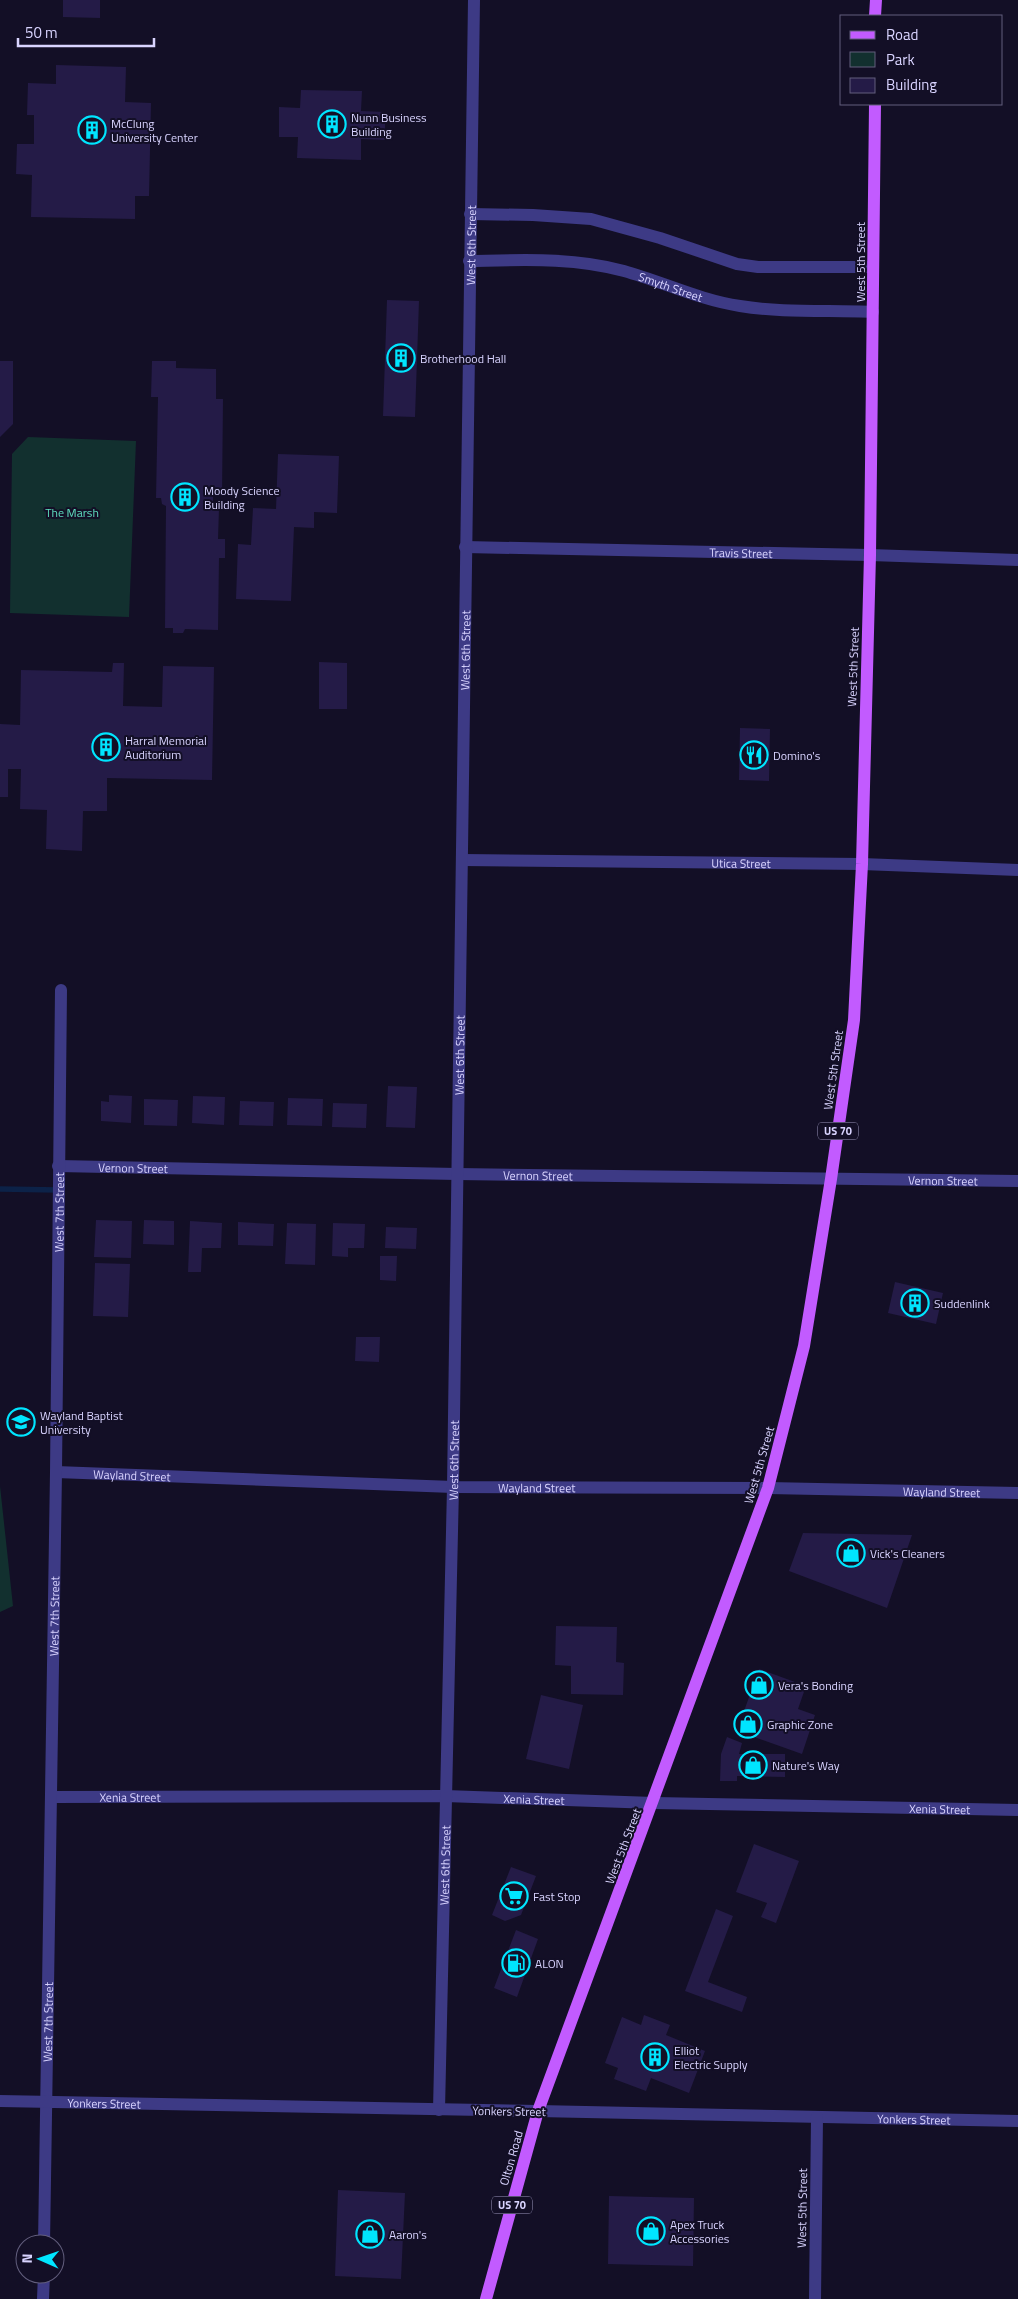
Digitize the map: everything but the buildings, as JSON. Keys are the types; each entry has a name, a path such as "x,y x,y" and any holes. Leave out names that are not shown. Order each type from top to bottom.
{"main road":[{"path":"875,15 876,0"},
{"name":"West 5th Street","path":"538,2111 654,1803 768,1488 804,1346 854,1020 862,864 870,555 875,105"},
{"name":"Olton Road","path":"486,2299 538,2111"}],"street":[{"name":"West 6th Street","path":"439,2110 453,1487 474,0"},
{"path":"470,214 533,215 591,219 660,238 721,260 744,265 874,266"},
{"name":"Smyth Street","path":"469,261 565,260 586,262 625,271 717,302 742,307 874,312"},
{"name":"Travis Street","path":"466,547 870,555 1018,560"},
{"name":"Utica Street","path":"462,860 862,864 1018,870"},
{"name":"West 7th Street","path":"44,2234 47,1948 52,1797 61,990"},
{"name":"Vernon Street","path":"58,1166 457,1174 1018,1181"},
{"name":"Wayland Street","path":"56,1472 453,1487 768,1488 1018,1493"},
{"name":"Xenia Street","path":"52,1797 445,1796 654,1803 1018,1810"},
{"name":"Yonkers Street","path":"0,2101 1018,2121"},
{"name":"West 5th Street","path":"815,2299 817,2117"},
{"path":"43,2299 44,2284"}],"green space":[{"name":"The Marsh","path":"28,437 136,441 129,617 10,613 12,454"},
{"path":"0,1486 13,1606 0,1612"}],"waterway":[{"path":"0,1189 58,1190"}],"place":[{"name":"Nunn Business Building","path":"332,124"},
{"name":"McClung University Center","path":"92,130"},
{"name":"Brotherhood Hall","path":"401,358"},
{"name":"Moody Science Building","path":"185,497"},
{"name":"Harral Memorial Auditorium","path":"106,747"},
{"name":"Domino's","path":"754,755"},
{"name":"Suddenlink","path":"915,1303"},
{"name":"Wayland Baptist University","path":"21,1422"},
{"name":"Vick's Cleaners","path":"851,1553"},
{"name":"Vera's Bonding","path":"759,1685"},
{"name":"Graphic Zone","path":"748,1724"},
{"name":"Nature's Way","path":"753,1765"},
{"name":"Fast Stop","path":"514,1896"},
{"name":"ALON","path":"516,1963"},
{"name":"Elliot Electric Supply","path":"655,2057"},
{"name":"Apex Truck Accessories","path":"651,2231"},
{"name":"Aaron's","path":"370,2234"}]}
